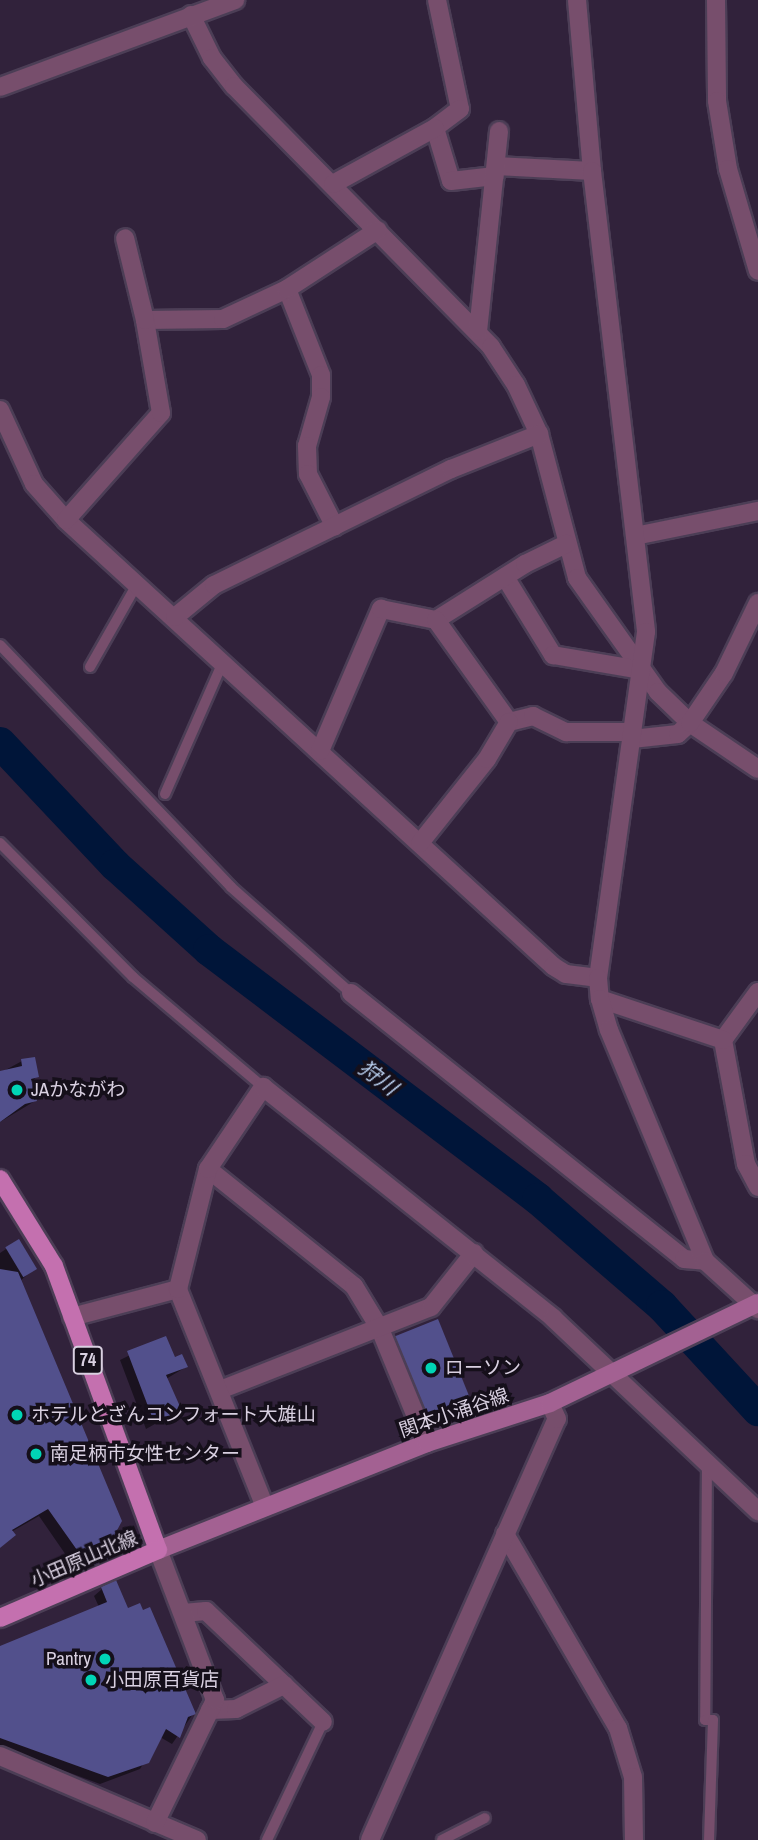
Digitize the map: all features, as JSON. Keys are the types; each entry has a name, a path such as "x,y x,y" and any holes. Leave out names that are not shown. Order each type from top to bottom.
{"main road":[{"name":"小田原山北線","path":"0,1179 54,1266 158,1550 0,1618"},
{"name":"関本小涌谷線","path":"158,1550 427,1443 551,1403 756,1306"}],"street":[{"path":"0,87 235,0"},
{"path":"333,184 435,128 460,109 437,0"},
{"path":"577,0 592,172 646,632 598,978 600,999 609,1030 705,1261 756,1306"},
{"path":"716,0 717,100 728,169 758,271"},
{"path":"191,15 212,58 234,86 478,331 516,385 538,434 577,578 642,670 690,723 758,769"},
{"path":"435,128 451,181 495,171 592,172"},
{"path":"478,331 499,131"},
{"path":"145,320 223,318 287,289 378,230"},
{"path":"66,520 161,413 145,320 125,238"},
{"path":"287,289 321,376 321,397 307,446 308,474 335,527"},
{"path":"0,410 34,484 66,520 136,586 175,617 553,967 566,974 598,978"},
{"path":"175,617 214,585 451,469 538,434"},
{"path":"635,536 758,511"},
{"path":"436,620 505,577 566,544"},
{"path":"505,577 554,655 642,670"},
{"path":"419,843 487,759 509,722 533,716 566,732 678,734 690,723 724,673 758,603"},
{"path":"320,751 381,609 436,620 509,722"},
{"path":"758,992 723,1040 746,1164 758,1186"},
{"path":"351,993 684,1259 705,1261"},
{"path":"600,999 723,1040"},
{"path":"265,1507 178,1289 208,1169 263,1087 554,1318 617,1374 758,1511"},
{"path":"208,1169 340,1270 380,1329 427,1443"},
{"path":"220,1390 431,1307 474,1253"},
{"path":"72,1317 178,1289"},
{"path":"370,1840 557,1419 551,1403"},
{"path":"505,1534 618,1728 633,1777 634,1840"},
{"path":"155,1823 215,1700 158,1550"},
{"path":"183,1613 206,1611 323,1722"},
{"path":"211,1710 236,1709 284,1685"},
{"path":"0,1756 197,1840"}],"lane":[{"path":"90,667 136,586"},
{"path":"0,645 231,887 351,993"},
{"path":"165,794 223,662"},
{"path":"0,844 133,978 263,1087"},
{"path":"707,1460 705,1720 713,1720 709,1840"},
{"path":"267,1840 323,1722"},
{"path":"442,1840 485,1818"}],"building":[{"name":"JAかながわ","path":"35,1057 39,1077 31,1079 37,1101 25,1104 0,1122 0,1071 22,1066 21,1059"},
{"path":"19,1239 37,1269 23,1277 5,1247"},
{"path":"0,1269 18,1272 122,1521 114,1536 100,1541 108,1559 92,1566 85,1548 77,1550 48,1509 12,1530 16,1535 0,1548"},
{"name":"ローソン","path":"438,1319 470,1399 427,1416 394,1337"},
{"path":"166,1336 175,1357 182,1354 188,1367 166,1375 182,1411 154,1422 127,1351"},
{"name":"小田原百貨店","path":"116,1580 128,1608 140,1603 143,1610 150,1607 196,1714 188,1717 180,1738 166,1729 149,1763 108,1777 0,1738 0,1646 107,1602 101,1587"}],"waterway":[{"name":"狩川","path":"0,743 115,865 209,950 538,1199 662,1306 758,1410"}],"place":[{"name":"JAかながわ","path":"17,1090"},
{"name":"ローソン","path":"431,1368"},
{"name":"ホテルとざんコンフォート大雄山","path":"17,1415"},
{"name":"南足柄市女性センター","path":"36,1454"},
{"name":"Pantry","path":"105,1659"},
{"name":"小田原百貨店","path":"91,1680"}]}
